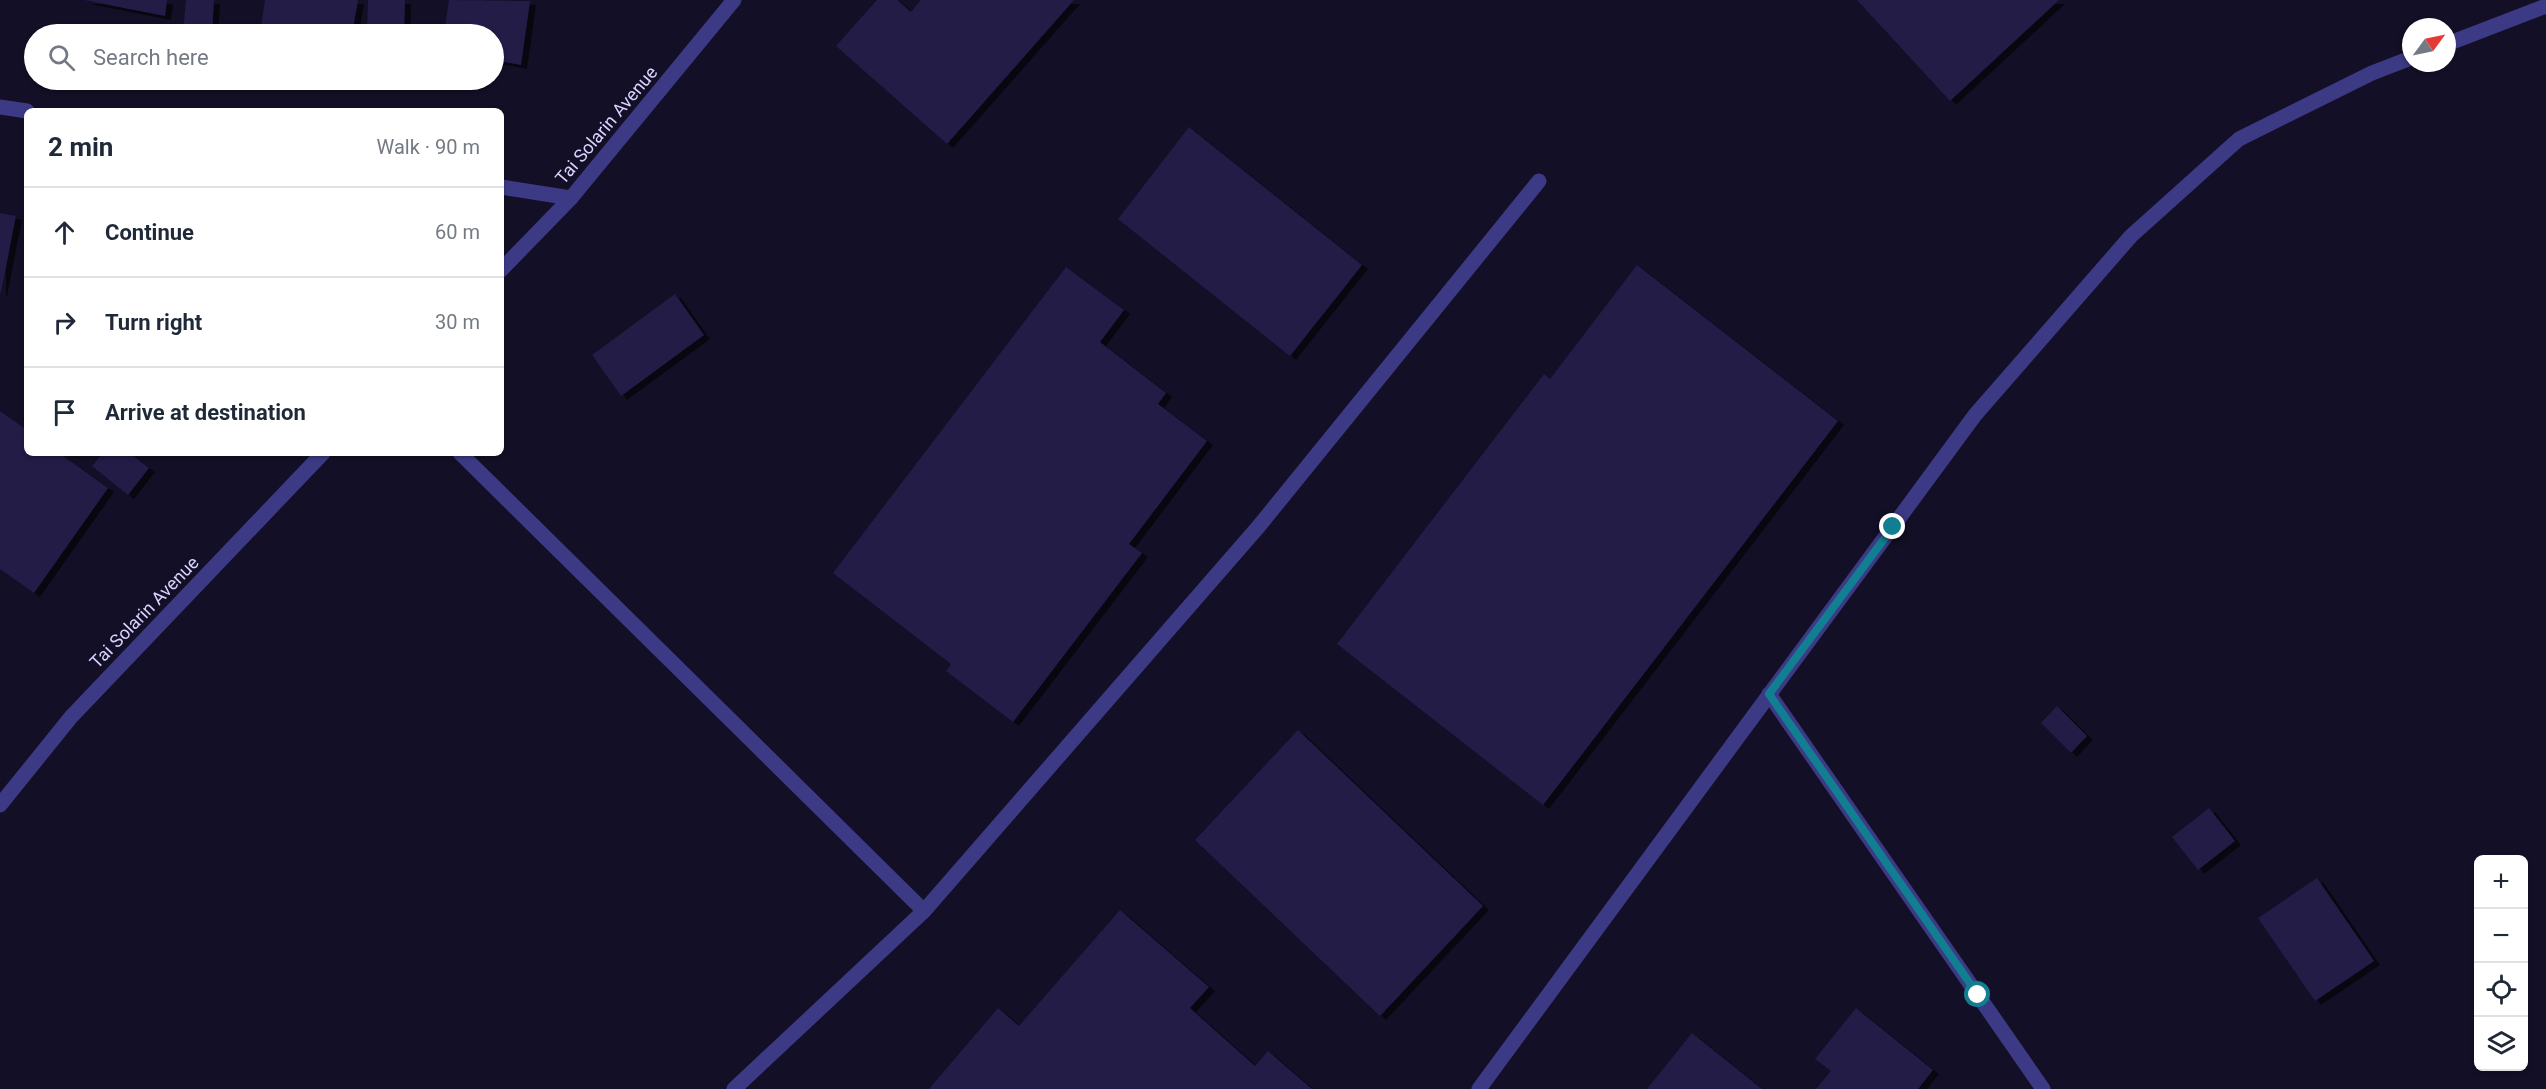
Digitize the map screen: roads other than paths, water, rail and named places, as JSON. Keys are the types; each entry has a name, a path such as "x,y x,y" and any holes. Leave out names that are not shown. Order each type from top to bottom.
{"street":[{"name":"Tai Solarin Avenue","path":"504,267 572,198 734,0"},
{"path":"2456,41 2546,6"},
{"path":"1479,1089 1975,415 2131,236 2240,139 2372,73 2402,61"},
{"path":"0,107 24,111"},
{"path":"734,1089 924,911 1259,526 1539,181"},
{"path":"504,187 572,198"},
{"name":"Tai Solarin Avenue","path":"0,805 71,717 320,456"},
{"path":"463,456 924,911"},
{"path":"1769,694 2043,1089"}]}
